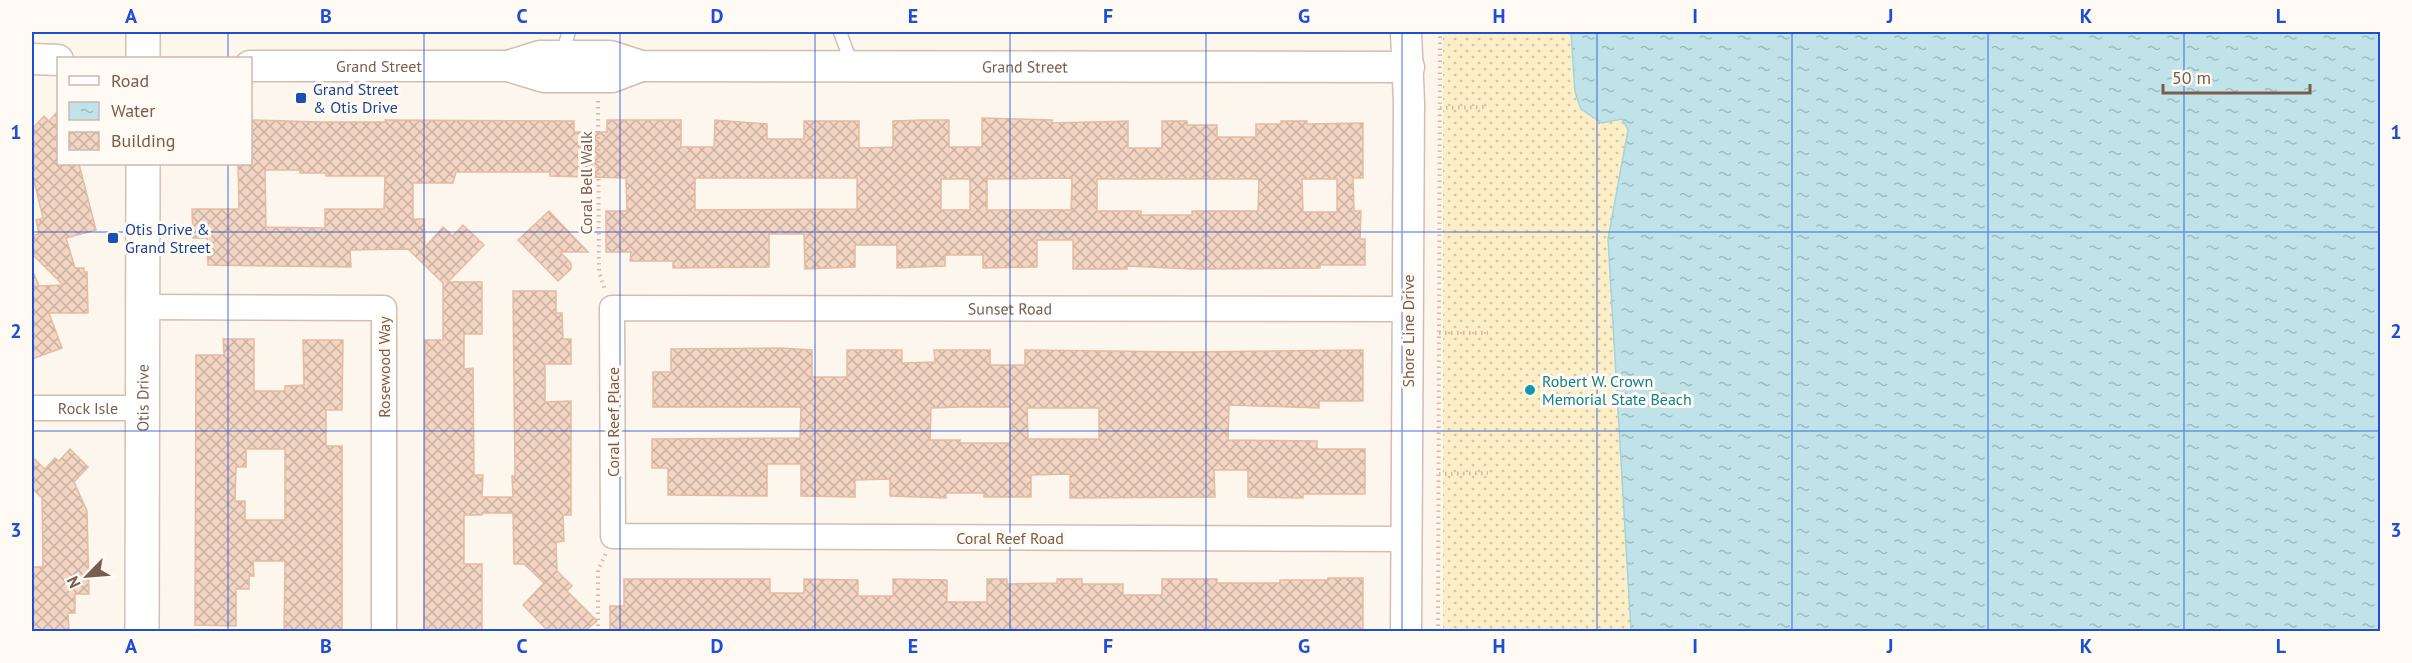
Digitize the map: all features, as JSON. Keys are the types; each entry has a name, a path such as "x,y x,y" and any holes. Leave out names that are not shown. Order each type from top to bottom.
{"main road":[{"path":"143,32 143,57"},
{"name":"Otis Drive","path":"142,632 143,165"}],"street":[{"name":"Shore Line Drive","path":"1406,32 1409,67 1406,632"},
{"name":"Grand Street","path":"508,66 540,56 565,44 641,66 1409,67"},
{"path":"32,59 57,60"},
{"name":"Grand Street","path":"252,66 508,66 544,77 612,77 641,66"},
{"name":"Rosewood Way","path":"143,307 384,308 384,632"},
{"name":"Sunset Road","path":"612,308 1408,309"},
{"name":"Coral Reef Place","path":"612,308 614,536"},
{"name":"Rock Isle","path":"32,408 142,408"},
{"name":"Coral Reef Road","path":"614,536 1407,539"}],"lane":[{"path":"840,32 852,66"}],"path":[{"path":"1438,632 1440,32"},
{"name":"Coral Bell Walk","path":"597,77 598,272 612,308"},
{"path":"1440,108 1485,108"},
{"path":"1439,333 1488,333"},
{"path":"1438,474 1488,473"},
{"path":"598,632 598,570 614,536"}],"sand":[{"name":"Robert W. Crown Memorial State Beach","path":"1443,32 1571,32 1575,92 1622,119 1628,130 1608,239 1631,631 1443,632"}],"water":[{"path":"1571,32 2380,32 2380,631 1631,631 1608,239 1628,130 1622,119 1602,123 1581,109 1575,92"}],"building":[{"path":"57,112 57,165 79,165 96,230 66,238 75,268 84,268 84,272 87,272 88,313 49,313 62,348 32,359 32,274 39,286 63,285 32,254 32,236 39,234 36,220 43,218 32,173 32,129 44,116 49,121"},
{"path":"982,118 1052,120 1052,123 1128,121 1128,148 1162,148 1162,121 1187,121 1187,125 1217,125 1217,137 1256,137 1256,124 1281,124 1281,121 1307,121 1307,124 1363,123 1363,178 1353,178 1354,211 1361,211 1360,239 1365,239 1365,265 1320,265 1320,268 1192,269 1127,266 1127,269 1073,269 1073,240 1037,240 1037,267 983,268 983,255 945,255 945,266 897,268 897,245 855,245 855,267 805,269 804,234 769,234 769,267 673,268 673,261 630,261 631,252 606,252 606,211 627,211 626,178 550,176 550,172 456,172 453,183 413,183 413,219 424,219 425,247 443,227 453,236 463,225 484,245 448,282 482,282 482,334 464,334 464,369 473,368 474,475 483,475 482,497 513,497 512,476 515,476 513,291 556,291 556,313 562,313 563,339 571,339 571,364 545,364 545,402 571,401 571,515 563,515 564,541 556,542 557,571 572,586 567,591 597,621 584,632 549,632 523,605 544,583 524,564 514,564 513,513 482,513 482,515 464,515 464,564 482,564 482,632 424,632 425,340 443,340 443,283 408,249 350,250 351,267 208,265 207,238 193,238 192,209 239,209 238,165 252,165 252,120 574,121 574,132 607,132 607,120 681,120 681,147 714,147 715,120 767,124 767,139 804,139 804,121 859,121 859,148 893,147 893,121 949,120 949,147 982,147","holes":["265,170 300,170 300,173 326,173 326,176 385,176 384,209 325,209 325,228 266,227","695,178 857,178 857,209 695,210","1072,178 1071,210 987,210 987,179","941,179 970,179 970,210 941,210","1097,179 1259,179 1258,211 1192,211 1192,215 1141,215 1141,211 1097,211","1302,179 1337,179 1337,212 1303,212"]},
{"path":"549,211 588,252 560,252 571,263 571,269 558,281 518,240"},
{"path":"223,339 254,339 254,391 285,391 285,386 304,385 303,340 343,340 342,410 326,410 326,446 342,446 342,632 284,632 285,561 253,561 254,576 249,576 249,589 236,589 236,626 195,625 196,355 224,355","holes":["246,449 285,449 285,520 245,520 245,501 235,501 236,467 246,467"]},
{"path":"671,349 812,350 812,377 847,377 847,350 902,350 902,363 935,362 934,350 990,350 990,365 1025,365 1025,350 1189,352 1363,350 1363,401 1319,401 1319,408 1229,405 1228,440 1317,441 1317,449 1365,449 1365,494 1303,494 1303,498 1248,497 1248,470 1214,470 1215,497 1070,498 1070,474 1031,475 1031,497 984,497 984,493 946,493 946,498 890,496 890,479 855,480 855,497 801,496 801,464 767,464 767,496 668,495 668,468 652,468 652,439 800,438 801,407 653,407 653,372 671,372","holes":["1011,407 1010,443 960,443 960,440 930,440 931,408","1027,408 1099,408 1099,439 1028,439"]},
{"path":"70,449 88,467 74,482 87,511 89,594 75,594 75,613 68,613 69,632 32,632 32,567 43,567 42,498 32,488 32,457 45,469 55,458 59,461"},
{"path":"1328,578 1363,578 1363,632 610,632 610,606 624,606 624,579 770,579 770,593 804,593 804,579 858,580 858,596 893,596 893,579 947,580 947,602 987,602 987,579 1007,579 1007,584 1057,583 1057,579 1082,579 1082,584 1123,584 1123,595 1162,595 1162,579 1217,579 1217,583 1280,583 1280,580 1328,580"}],"place":[{"name":"Grand Street & Otis Drive","path":"301,98"},
{"name":"Otis Drive & Grand Street","path":"113,238"},
{"name":"Robert W. Crown Memorial State Beach","path":"1530,390"}]}
